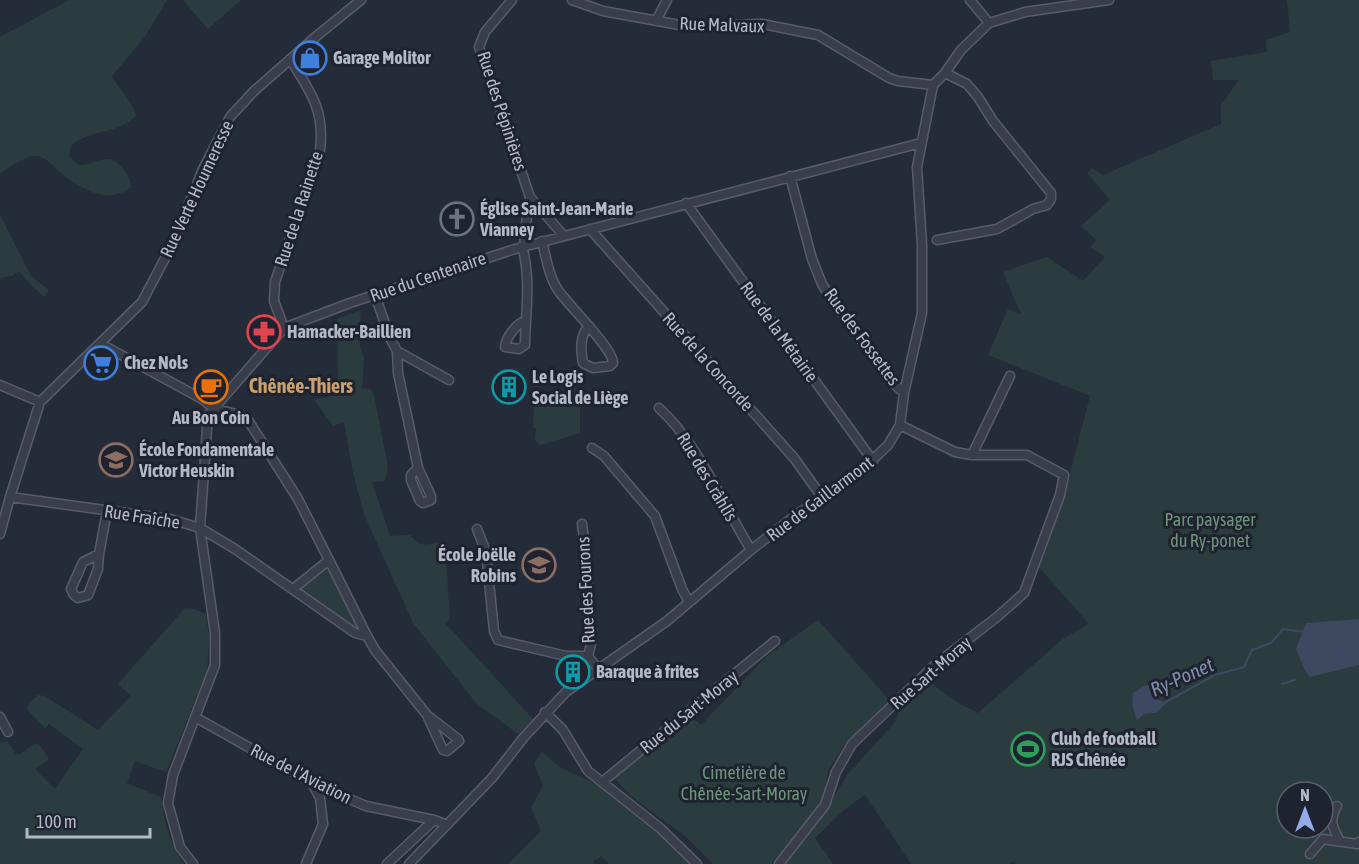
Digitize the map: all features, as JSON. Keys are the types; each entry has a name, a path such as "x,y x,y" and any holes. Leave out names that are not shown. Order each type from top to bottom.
{"street":[{"name":"Rue Verte Houmeresse","path":"40,402 142,302 190,206 202,169 230,117 254,91 290,59 362,0"},
{"name":"Rue des Pépinières","path":"513,0 485,32 479,47 530,196 564,236"},
{"name":"Rue Malvaux","path":"572,0 603,11 686,26 762,24 818,35 889,78 933,85"},
{"path":"656,21 667,0"},
{"path":"970,0 989,24"},
{"path":"933,85 945,73 961,50 989,24 1025,12 1109,0"},
{"name":"Rue de la Rainette","path":"284,328 274,301 275,282 320,150 322,131 320,112 290,59"},
{"path":"937,240 997,229 1033,209 1047,205 1051,199 1051,193 993,121 978,97 967,84 945,73"},
{"name":"Rue de Gaillarmont","path":"409,864 492,778 545,712 566,692 648,635 751,550 822,497 845,483 888,445 900,425 904,393 922,313 922,245 917,167 933,85"},
{"name":"Rue du Centenaire","path":"214,408 284,328 375,295 524,246 921,143"},
{"name":"Rue des Fossettes","path":"790,176 812,259 830,297 892,382 904,393"},
{"name":"Rue des Pépinières","path":"526,321 527,264 524,237 530,196"},
{"name":"Rue de la Métairie","path":"686,203 873,460"},
{"name":"Rue de la Concorde","path":"590,230 794,458 822,497"},
{"path":"542,241 556,287 589,326 613,359 610,366 593,368 584,363 582,339 589,326"},
{"path":"375,295 397,351 398,372 418,468"},
{"path":"101,344 202,399 214,408 246,417 298,499 375,650 427,715"},
{"path":"397,351 449,380"},
{"path":"972,455 1010,376"},
{"path":"0,385 40,402 0,534"},
{"path":"193,864 180,847 168,803 173,775 215,665 215,633 200,528 208,415 214,408"},
{"name":"Rue des Crâhlîs","path":"659,408 672,419 698,459 751,550"},
{"path":"900,425 956,452 992,455"},
{"path":"981,438 992,455"},
{"path":"592,448 604,456 655,516 681,589 689,602"},
{"name":"Rue Sart-Moray","path":"779,864 825,805 836,772 852,744 936,664 1024,593 1060,495 1064,475 1027,454 992,455"},
{"name":"Rue Fraîche","path":"10,497 170,519 200,528 235,549 354,633 367,636"},
{"path":"99,554 83,562 71,590 78,598 88,595 98,569 106,511"},
{"name":"Rue des Fourons","path":"582,524 591,644 588,656"},
{"path":"477,529 486,552 494,631 498,640 566,656 588,656 598,669"},
{"path":"292,589 329,560"},
{"name":"Rue du Sart-Moray","path":"602,782 775,641"},
{"path":"545,712 563,730 588,771 660,828 697,864"},
{"path":"0,717 8,732"},
{"name":"Rue de l'Aviation","path":"195,717 312,783 366,806 434,820 447,825"},
{"path":"306,864 323,824 320,798 312,783"},
{"path":"1337,806 1331,817 1333,829 1340,841"},
{"path":"387,864 434,820"},
{"path":"1310,854 1323,839 1357,844 1359,842"}],"green space":[{"path":"69,0 167,0 144,38 112,76 136,115 120,127 86,137 71,145 69,155 78,165 108,159 118,163 130,180 131,187 113,195 103,195 85,189 38,156 25,158 0,173 0,37"},
{"path":"183,0 241,0 208,29"},
{"name":"Parc paysager du Ry-ponet","path":"1287,0 1359,0 1359,864 1016,864 1014,861 1008,864 911,864 865,795 844,810 815,838 833,864 783,864 817,825 847,775 895,722 900,708 926,680 958,703 978,713 1064,638 1089,624 1039,567 1066,489 1090,396 988,355 1008,309 1021,314 1003,272 1047,257 1083,281 1105,257 1090,247 1096,240 1081,226 1110,200 1087,173 1092,168 1103,175 1221,124 1221,105 1239,80 1213,80 1211,61 1267,52 1266,40 1290,32"},
{"path":"0,215 31,276 49,290 44,297 19,271 12,276 0,278"},
{"path":"361,310 359,343 364,358 362,388 371,389 374,396 388,467 385,481 372,482 390,536 410,535 420,544 440,542 448,548 450,556 446,561 450,619 445,623 534,720 518,734 476,703 413,623 364,514 353,473 344,422 333,426 314,399 338,395 337,319"},
{"path":"580,400 580,433 541,445 535,441 534,403"},
{"path":"325,567 356,624 354,628 300,590 299,587"},
{"path":"185,608 206,614 209,637 207,671 166,772 135,761 127,783 161,797 168,832 184,864 0,864 0,743 7,741 16,754 20,754 34,744 39,744 49,759 35,769 55,789 83,749 49,724 45,728 27,709 29,703 38,695 45,696 98,730 131,696 118,684"},
{"name":"Cimetière de Chênée-Sart-Moray","path":"818,620 891,702 844,745 828,771 823,801 771,864 713,864 686,837 632,797 614,778 690,716 701,725 767,656"},
{"path":"542,752 560,767 600,786 659,831 693,864 609,864 601,856 593,862 594,864 508,864 541,831 531,808 543,786 534,763"}],"water":[{"path":"1359,619 1359,665 1310,677 1296,649 1306,623"},
{"path":"1146,685 1153,688 1157,699 1166,703 1156,713 1144,714 1137,720 1133,693"}],"waterway":[{"name":"Ry-Ponet","path":"1164,703 1215,675 1244,667 1252,650 1271,643 1283,629 1305,632"},
{"name":"Ry-Ponet","path":"1282,684 1295,680"}],"place":[{"name":"Garage Molitor","path":"310,58"},
{"name":"Église Saint-Jean-Marie Vianney","path":"457,219"},
{"name":"Hamacker-Baillien","path":"264,332"},
{"name":"Chez Nols","path":"101,363"},
{"name":"Au Bon Coin","path":"211,387"},
{"name":"Le Logis Social de Liège","path":"509,387"},
{"name":"École Fondamentale Victor Heuskin","path":"116,460"},
{"name":"École Joëlle Robins","path":"539,565"},
{"name":"Baraque à frites","path":"573,672"},
{"name":"Club de football RJS Chênée","path":"1028,749"}],"district":[{"name":"Chênée-Thiers","path":"301,386"}]}
